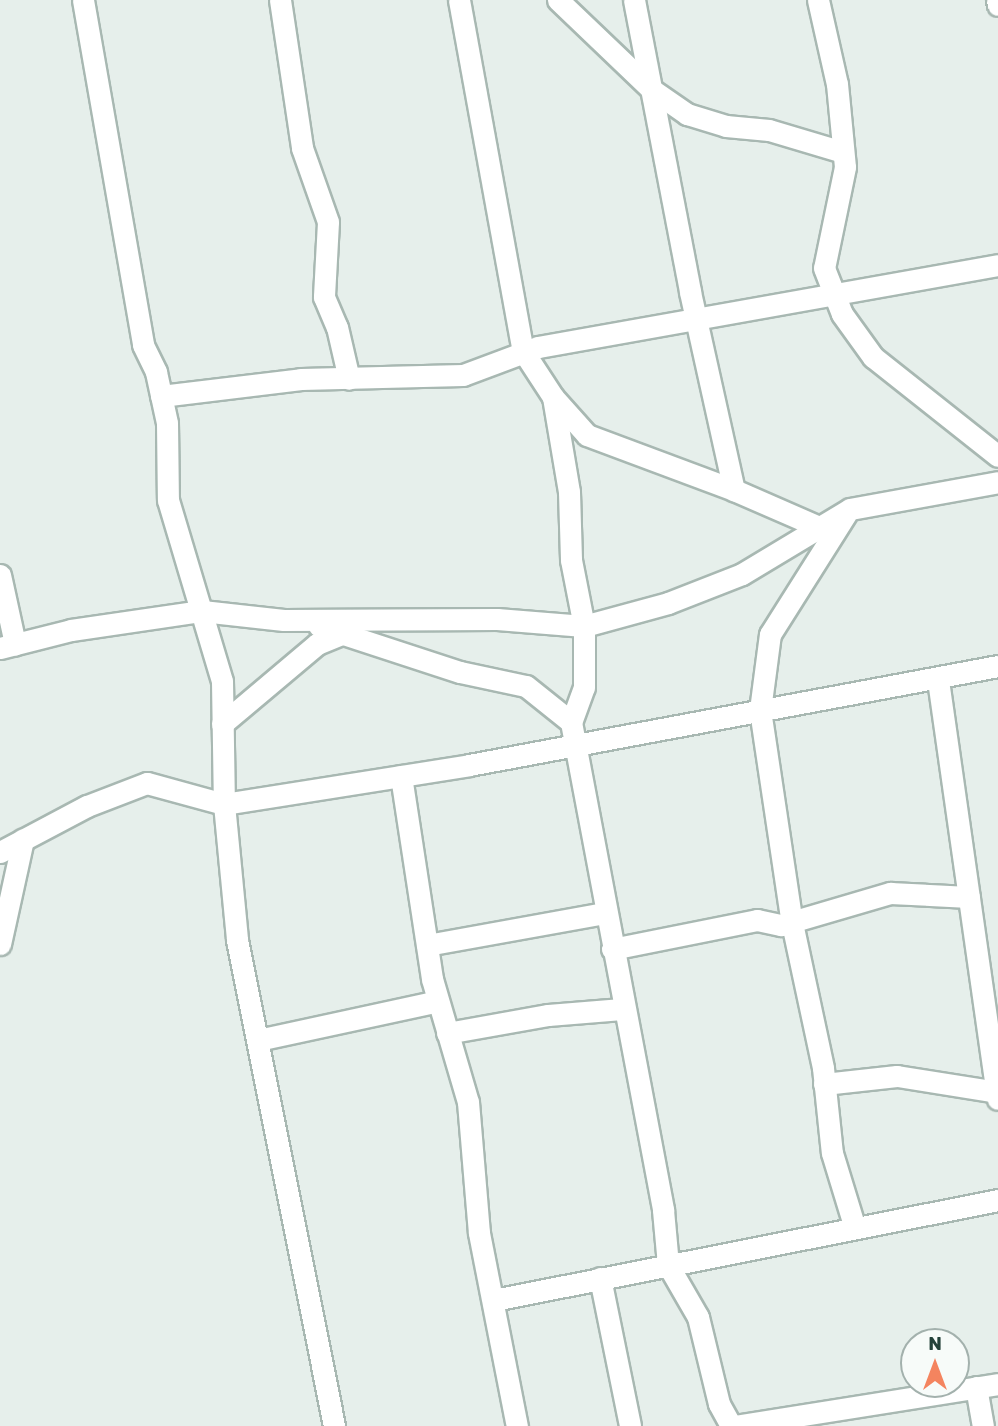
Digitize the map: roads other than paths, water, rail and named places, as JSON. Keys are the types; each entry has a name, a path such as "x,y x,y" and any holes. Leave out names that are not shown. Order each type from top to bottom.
{"street":[{"path":"83,0 143,345 161,396 167,423 168,500 222,681 225,804 237,940 334,1426"},
{"path":"280,0 302,148 328,222 324,297 337,327 349,379"},
{"path":"459,0 523,351 553,397 587,435 734,490 819,527"},
{"path":"558,0 651,89 687,114 726,126 769,130 843,152"},
{"path":"634,0 695,317 734,490"},
{"path":"818,0 837,84 843,152 837,215 824,268 835,297 842,314 873,357 998,456"},
{"path":"161,396 251,383 463,374 523,351 695,317 835,297 998,265"},
{"path":"553,397 569,492 571,560 584,626 584,687 571,722 622,1009 663,1210 668,1265 698,1317 719,1404 733,1426 998,1384"},
{"path":"0,575 7,646 71,630 202,611 305,620 370,622 497,619 584,626 668,603 742,574 849,509 998,482"},
{"path":"849,509 770,634 760,710 792,923 824,1084 832,1153 855,1228"},
{"path":"305,620 340,635 460,673 526,686 571,722"},
{"path":"222,724 317,645 370,622"},
{"path":"0,852 87,806 147,783 225,804 575,745 938,680 998,666"},
{"path":"824,1084 897,1076 998,1096 938,680"},
{"path":"401,776 438,1001 468,1102 471,1176 517,1426"},
{"path":"0,944 23,839"},
{"path":"612,949 757,920 792,923 890,893 969,897"},
{"path":"427,945 605,913"},
{"path":"258,1040 438,1001"},
{"path":"447,1033 548,1015 622,1009"},
{"path":"494,1300 998,1200"},
{"path":"600,1278 630,1426"},
{"path":"976,1387 983,1426"}]}
